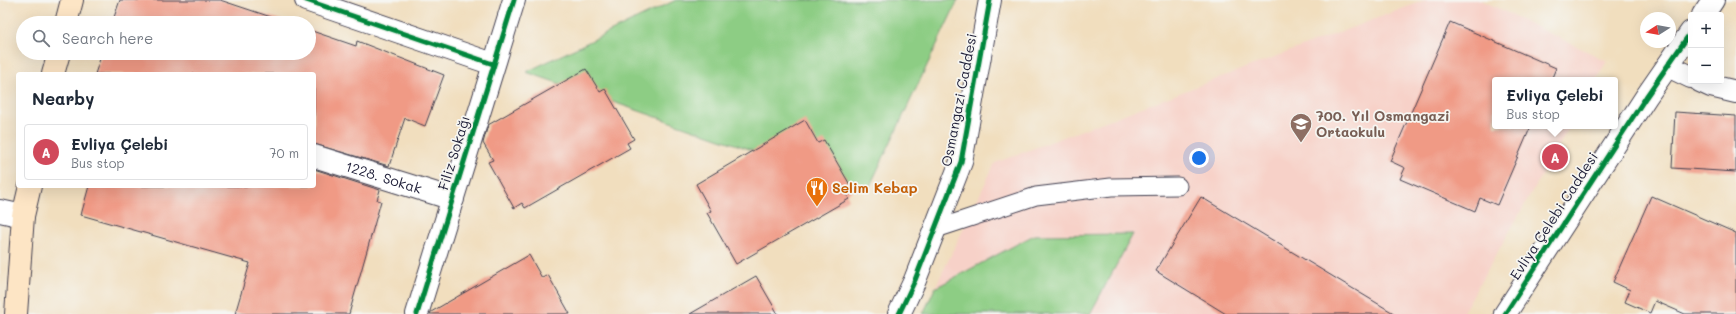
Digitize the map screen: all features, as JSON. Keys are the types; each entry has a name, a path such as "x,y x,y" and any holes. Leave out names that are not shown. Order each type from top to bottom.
{"main road":[{"path":"68,16 72,0"},
{"path":"54,72 57,60"},
{"path":"16,314 23,216 30,188"}],"street":[{"path":"306,0 494,64"},
{"name":"Filiz Sokağı","path":"417,314 514,0"},
{"name":"Osmangazi Caddesi","path":"899,314 936,229 961,162 990,0"},
{"path":"1705,12 1713,0"},
{"name":"Evliya Çelebi Caddesi","path":"1506,314 1688,36"},
{"path":"1668,66 1688,76"},
{"path":"1707,84 1736,92"},
{"name":"1228. Sokak","path":"316,157 453,199"},
{"path":"0,211 23,216"}],"lane":[{"path":"936,229 1036,196 1111,187 1178,186"}],"shaded area":[{"name":"700. Yıl Osmangazi Ortaokulu","path":"1425,0 1481,0 1607,61 1598,77 1492,77 1492,129 1568,129 1462,314 1090,314 1133,234 1034,235 935,288 995,163"}],"green space":[{"path":"676,0 958,0 868,190 526,72"},
{"path":"1133,234 1090,314 923,314 935,288 1034,235"}],"building":[{"path":"120,0 220,0 268,16 114,16"},
{"path":"1450,22 1556,68 1552,77 1492,77 1492,129 1530,129 1497,205 1480,198 1475,211 1400,179 1405,168 1390,161"},
{"path":"316,32 356,46 357,41 444,75 425,126 405,118 389,166 316,145 316,72 96,72 100,60 316,60"},
{"path":"586,69 600,92 605,89 634,139 627,143 630,148 525,208 522,203 514,208 488,162 493,160 483,143 488,125"},
{"path":"1675,112 1736,116 1736,172 1672,168"},
{"path":"805,120 818,143 824,140 853,190 847,194 849,199 736,264 707,213 711,211 696,184"},
{"path":"316,170 380,190 377,200 381,201 349,314 235,314 250,263 81,215 88,188 316,188"},
{"path":"1651,196 1736,233 1736,314 1685,314 1655,301 1650,313 1625,302 1630,290 1613,282"},
{"path":"1201,197 1395,314 1226,314 1156,271"},
{"path":"529,255 542,278 548,275 570,314 430,314 431,312"},
{"path":"756,276 778,314 690,314"}],"cycle path":[{"path":"306,0 493,64"},
{"path":"417,314 514,0"},
{"path":"899,314 915,280 961,162 990,0"},
{"path":"1505,314 1646,97 1688,36"}],"place":[{"name":"700. Yıl Osmangazi Ortaokulu","path":"1301,144"},
{"name":"Evliya Çelebi","path":"1555,157"},
{"name":"Selim Kebap","path":"817,208"}]}
